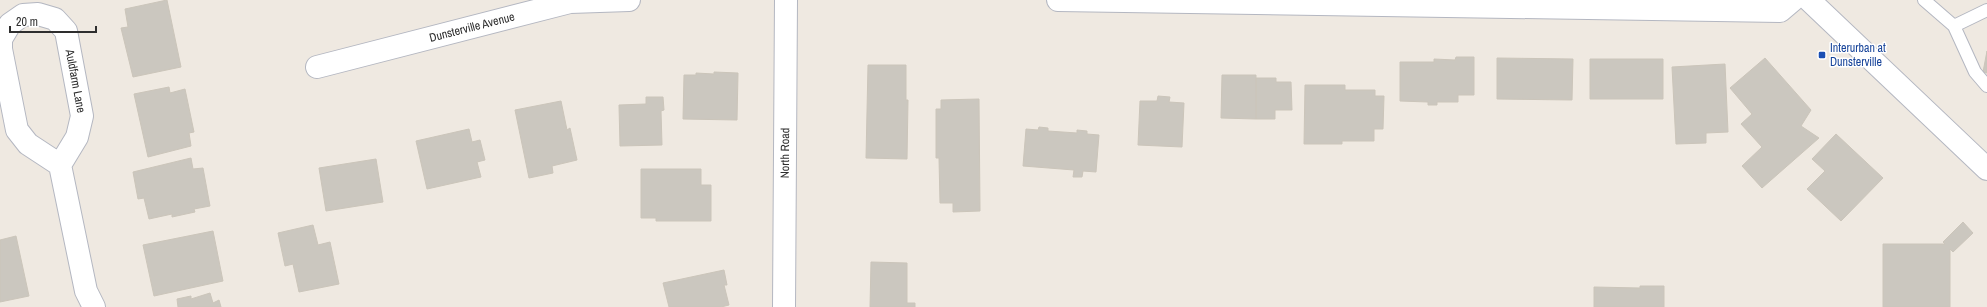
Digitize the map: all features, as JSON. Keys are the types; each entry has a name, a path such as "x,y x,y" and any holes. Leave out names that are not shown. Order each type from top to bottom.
{"street":[{"name":"Dunsterville Avenue","path":"317,68 570,2 629,0"},
{"name":"North Road","path":"784,307 786,0"},
{"path":"1058,0 1780,11 1793,0"},
{"path":"1809,0 1987,169"},
{"name":"Auldfarm Lane","path":"38,14 55,19 66,32 82,116 77,137 60,165 28,144 17,130 1,49 1,39 10,24 23,15 38,14"},
{"path":"60,165 86,291 94,307"}],"lane":[{"path":"1924,0 1954,26 1975,72 1987,86"},
{"path":"1954,26 1987,10"}],"building":[{"path":"167,0 181,67 133,77 121,28 128,27 125,9"},
{"path":"1987,51 1987,73 1983,72"},
{"path":"1456,57 1474,57 1474,95 1458,95 1458,102 1437,102 1437,105 1428,105 1428,102 1400,101 1400,62 1434,62 1434,59 1455,60"},
{"path":"1497,58 1573,59 1572,100 1497,99"},
{"path":"1765,58 1811,110 1801,126 1819,138 1762,188 1742,166 1762,147 1741,124 1752,114 1730,88"},
{"path":"1590,59 1663,59 1663,99 1590,99"},
{"path":"1725,64 1728,132 1706,133 1706,143 1676,144 1672,67"},
{"path":"868,65 906,65 906,100 908,100 907,159 866,158"},
{"path":"714,72 738,73 737,120 683,119 684,75 696,75 696,73 714,74"},
{"path":"1222,75 1256,75 1256,119 1221,118"},
{"path":"1256,78 1276,78 1276,82 1291,82 1292,110 1275,110 1275,119 1256,119"},
{"path":"1305,85 1345,85 1345,90 1375,90 1375,96 1384,96 1383,129 1374,129 1374,141 1342,141 1342,144 1304,144"},
{"path":"169,87 170,93 185,89 194,132 189,133 191,146 148,157 134,94"},
{"path":"1158,96 1170,97 1169,102 1184,103 1182,147 1138,145 1140,101 1157,101"},
{"path":"646,97 663,97 664,110 661,111 662,145 620,146 619,105 646,104"},
{"path":"979,99 980,211 953,212 953,203 940,203 939,158 936,158 936,109 941,109 941,100"},
{"path":"561,101 567,130 570,128 577,160 552,166 553,173 529,178 515,110"},
{"path":"1039,127 1048,128 1048,131 1077,133 1077,130 1087,131 1087,134 1099,135 1096,172 1083,171 1082,177 1073,177 1074,170 1023,166 1026,129 1038,130"},
{"path":"469,129 472,142 480,140 485,160 477,162 481,177 427,189 416,141"},
{"path":"1836,134 1883,178 1841,221 1807,189 1825,171 1812,159"},
{"path":"191,158 193,169 203,168 210,206 194,209 195,212 172,217 172,214 149,219 144,198 138,199 133,172"},
{"path":"376,159 383,202 326,211 319,168"},
{"path":"641,169 701,169 701,185 711,185 711,221 656,221 656,218 641,218"},
{"path":"1963,222 1973,233 1953,252 1950,249 1950,307 1883,307 1883,244 1945,244 1943,242"},
{"path":"313,225 318,245 330,242 339,284 299,292 293,264 285,266 278,233"},
{"path":"213,231 223,281 154,296 143,245"},
{"path":"16,236 29,296 0,302 0,240"},
{"path":"871,262 907,263 907,303 915,303 915,307 870,307"},
{"path":"724,270 727,285 724,285 729,305 721,307 669,307 663,283"},
{"path":"1640,286 1664,286 1664,307 1594,307 1594,287 1640,288"},
{"path":"210,293 213,303 219,300 221,307 178,307 177,299 191,296 191,299"}],"place":[{"name":"Interurban at Dunsterville","path":"1822,55"}]}
